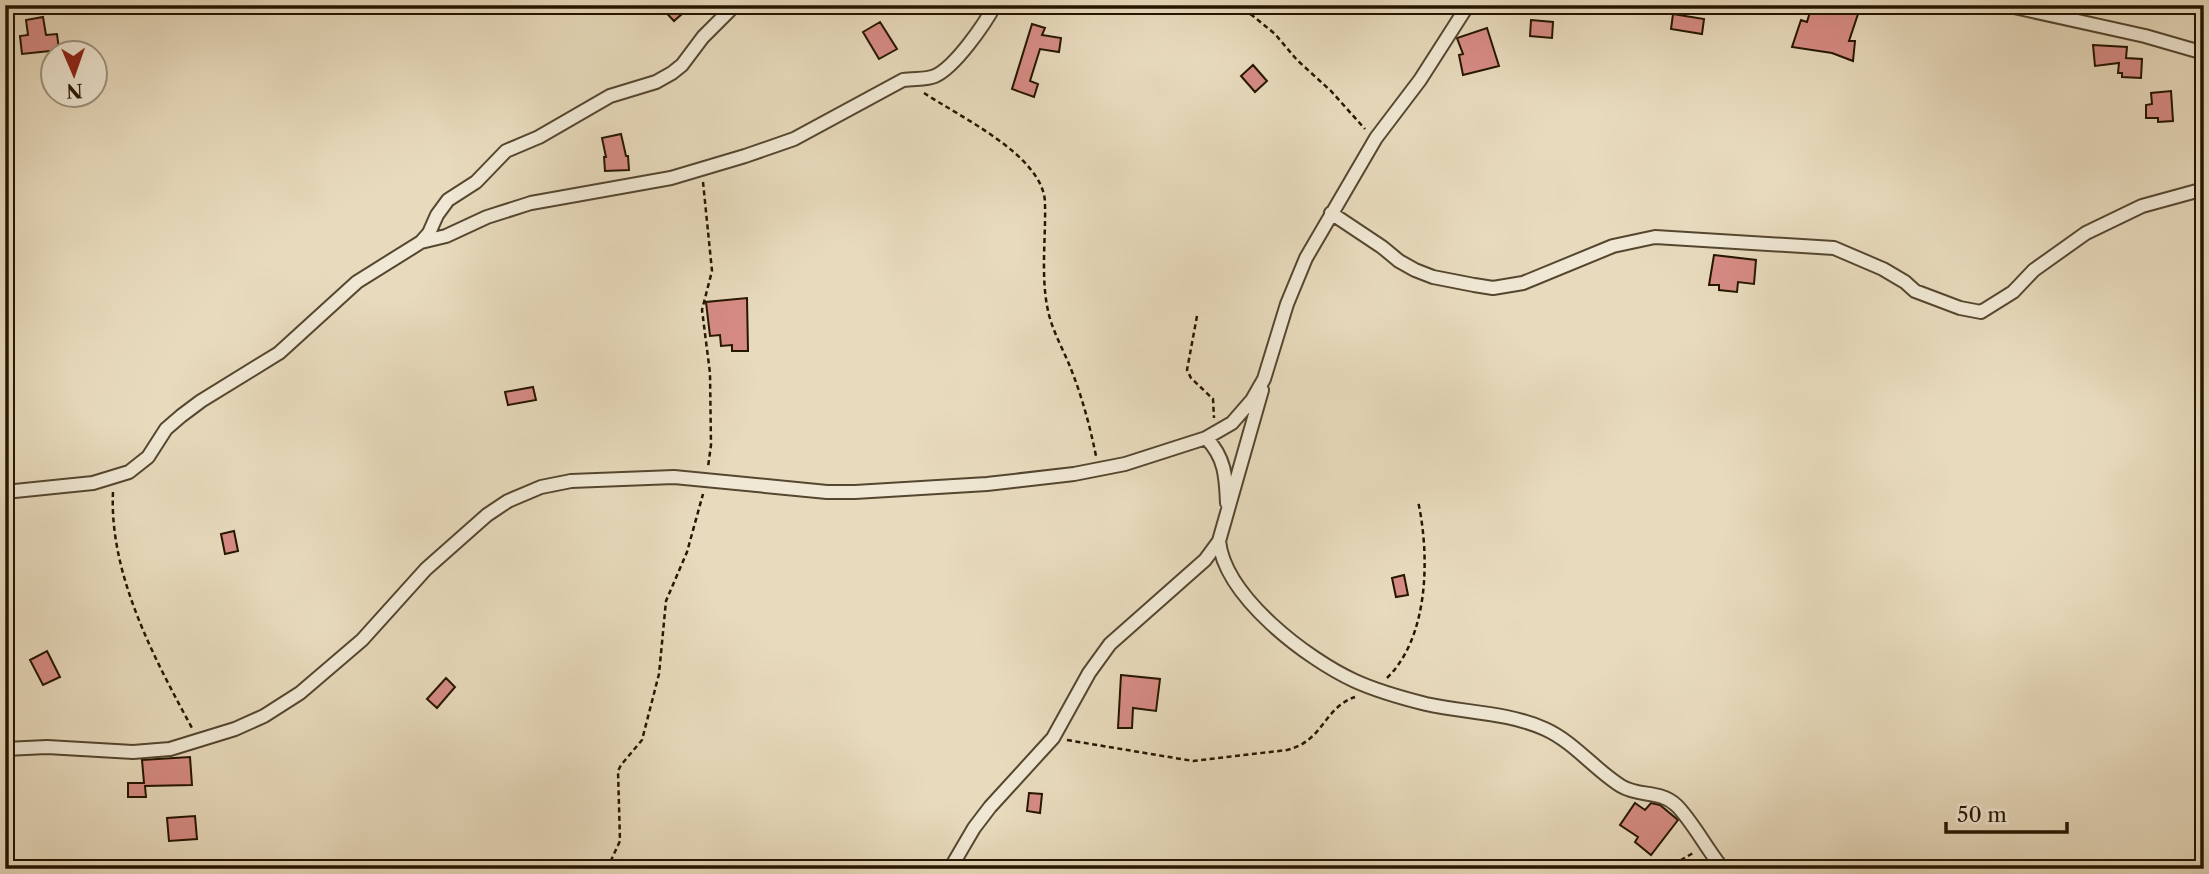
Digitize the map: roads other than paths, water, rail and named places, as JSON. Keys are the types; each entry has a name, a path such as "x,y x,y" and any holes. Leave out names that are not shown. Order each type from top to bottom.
{"street":[{"path":"421,243 448,200 476,181 500,155 539,138 610,96 656,82 672,73 735,5"},
{"path":"5,492 72,486 114,478 140,465 166,429 181,416 279,353 356,282 421,243 458,232 487,217 531,204 628,188 702,170 794,139 904,80 918,77 928,79 946,69 995,5"},
{"path":"950,869 990,807 1053,738 1089,673 1110,644 1185,579 1205,560 1219,541 1264,379 1294,285 1306,258 1376,138 1420,80 1468,5"},
{"path":"2005,5 2204,53"},
{"path":"1331,213 1415,270 1433,277 1493,288 1516,285 1613,246 1655,237 1834,248 1883,269 1915,291 1960,308 1981,312 2013,292 2034,270 2086,233 2142,206 2204,189"},
{"path":"5,749 170,749 251,722 300,693 362,640 426,569 487,515 508,501 541,487 563,482 674,477 780,489 855,492 987,484 1099,469 1148,457 1206,438 1232,423 1244,411 1264,379"},
{"path":"1206,438 1218,452 1224,466 1227,511"},
{"path":"1219,541 1225,566 1241,592 1259,613 1321,662 1375,690 1451,709 1518,719 1545,729 1622,787 1639,793 1660,795 1676,806 1723,869"}]}
